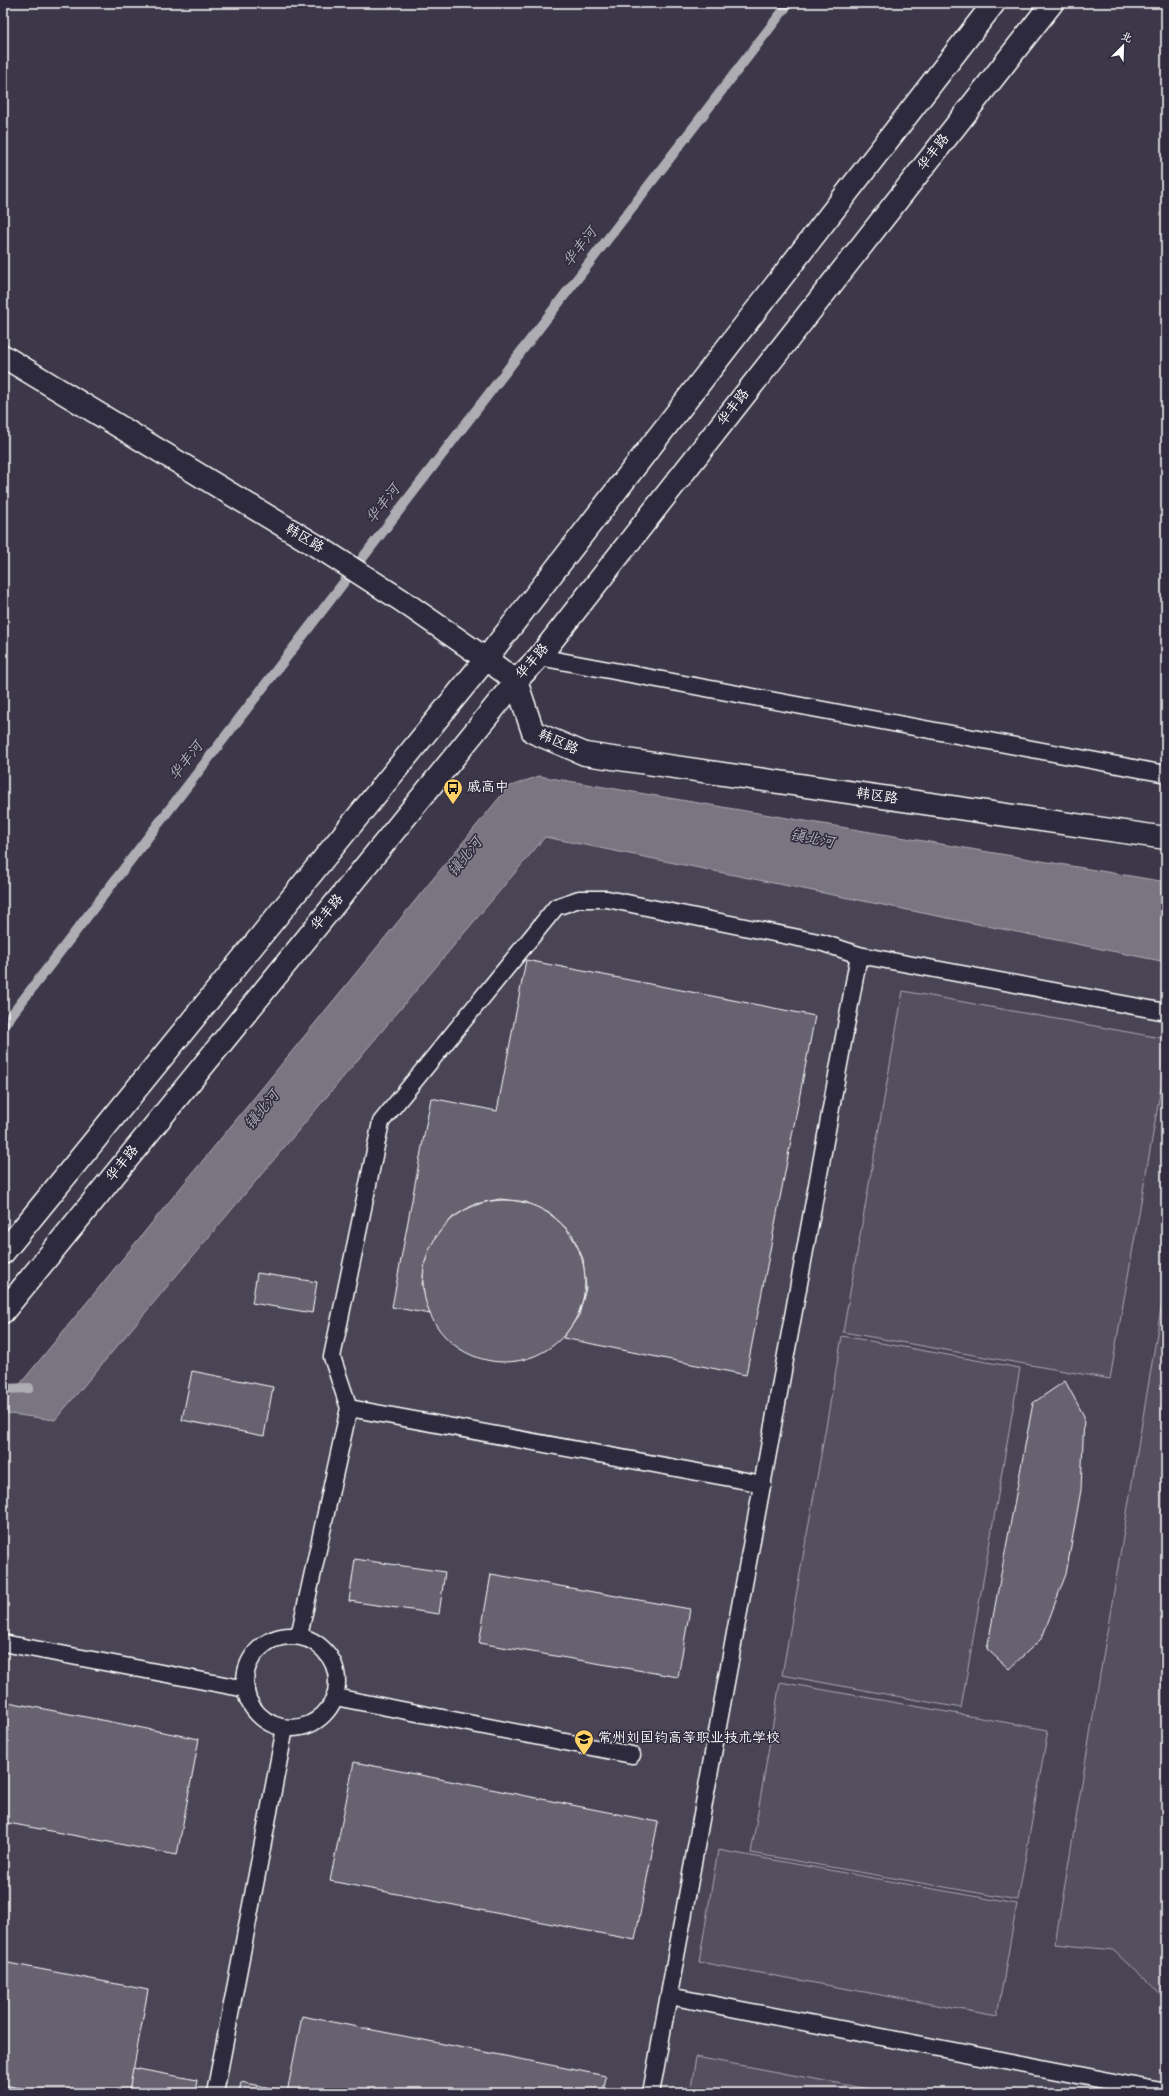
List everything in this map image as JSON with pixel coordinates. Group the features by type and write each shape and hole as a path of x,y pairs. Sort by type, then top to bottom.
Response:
{"street":[{"path":"3,1253 486,659 994,3"},
{"name":"华丰路","path":"3,1312 516,681 539,657 1052,3"},
{"name":"韩区路","path":"3,356 401,600 516,681 533,732 585,754 1166,838"}],"lane":[{"path":"539,657 1166,774"},
{"path":"299,1636 349,1408 332,1357 381,1122 556,907 579,899 607,898 823,943 859,955 1166,1012"},
{"path":"651,2093 859,955"},
{"path":"349,1408 763,1484"},
{"path":"285,1636 299,1636 314,1642 327,1652 335,1666 338,1681 336,1697 328,1711 316,1722 301,1728 284,1728 270,1723 258,1715 250,1703 246,1689 246,1674 250,1661 259,1649 270,1641 285,1636"},
{"path":"3,1643 246,1689"},
{"path":"336,1697 632,1755"},
{"path":"215,2093 284,1728"},
{"path":"669,1996 1166,2092"}],"shaded area":[{"name":"常州刘国钧高等职业技术学校","path":"545,837 1166,962 1166,2093 3,2093 3,1413 55,1420"},
{"path":"903,991 1166,1039 1166,1059 1110,1379 843,1332"},
{"path":"1166,1279 1166,2000 1113,1950 1055,1944"},
{"path":"842,1336 1020,1368 961,1708 782,1675"},
{"path":"780,1682 1048,1730 1018,1900 751,1853"},
{"path":"718,1850 1017,1904 997,2016 699,1962"},
{"path":"696,2057 890,2093 690,2093"}],"water":[{"path":"539,776 1166,882 1166,962 545,837 55,1420 3,1413 3,1405 508,787"}],"building":[{"path":"526,960 815,1016 746,1375 563,1338 579,1315 586,1288 583,1259 572,1234 551,1214 526,1202 500,1199 475,1204 453,1217 436,1236 425,1262 422,1285 430,1314 392,1307 431,1098 497,1111"},
{"path":"496,1200 512,1200 535,1206 555,1218 567,1230 582,1257 585,1281 582,1305 579,1312 567,1332 555,1344 528,1359 512,1362 496,1362 473,1356 453,1344 441,1332 426,1305 423,1289 423,1273 429,1250 441,1230 453,1218 480,1203"},
{"path":"257,1273 317,1282 312,1313 252,1303"},
{"path":"192,1371 273,1387 264,1436 182,1420"},
{"path":"1065,1381 1084,1416 1081,1490 1066,1574 1042,1638 1009,1669 987,1649 1033,1403"},
{"path":"355,1559 445,1572 439,1614 349,1601"},
{"path":"491,1574 690,1609 678,1677 479,1643"},
{"path":"3,1701 199,1739 177,1855 3,1822"},
{"path":"354,1762 658,1822 635,1940 330,1881"},
{"path":"3,1962 148,1990 129,2093 47,2093 3,2085"},
{"path":"302,2016 606,2076 603,2093 287,2093"},
{"path":"133,2068 197,2080 195,2093 129,2093"},
{"path":"241,2082 287,2091 287,2093 239,2093"},
{"path":"3,2085 47,2093 3,2093"}],"waterway":[{"name":"华丰河","path":"3,1026 789,3"},
{"name":"镇北河","path":"3,1389 29,1388"}],"place":[{"name":"戚高中","path":"453,805"},
{"name":"常州刘国钧高等职业技术学校","path":"584,1756"}]}
